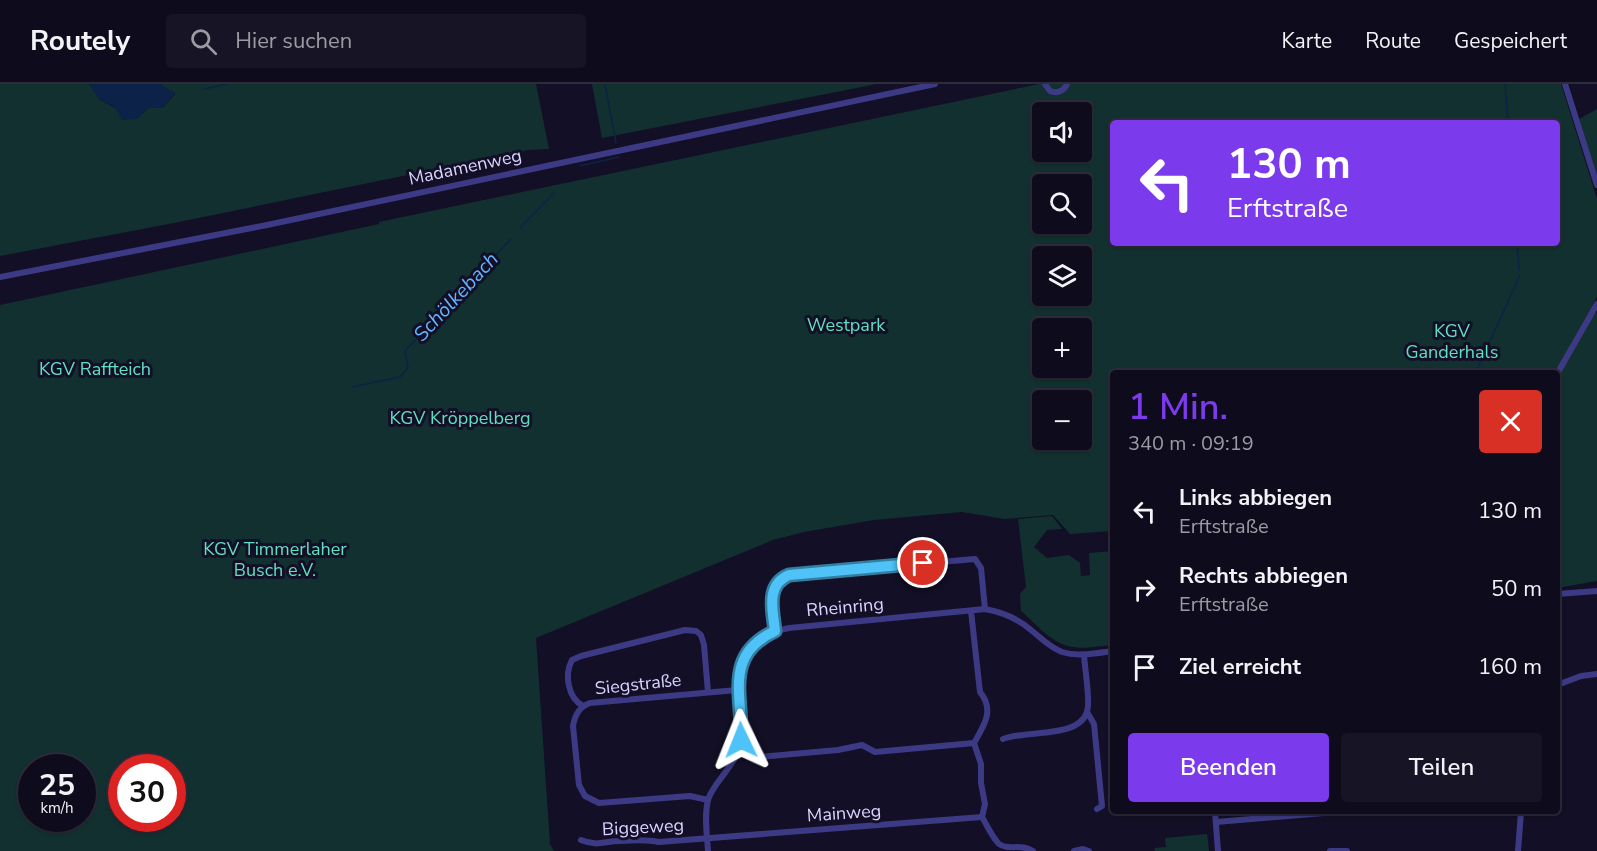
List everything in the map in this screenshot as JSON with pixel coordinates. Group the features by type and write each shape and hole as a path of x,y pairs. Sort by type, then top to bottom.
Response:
{"street":[{"name":"Madamenweg","path":"0,277 267,225 935,84"},
{"path":"1046,86 1057,93 1067,84"},
{"path":"1565,84 1597,185"},
{"path":"1559,370 1597,304"},
{"path":"775,631 772,604 774,589 777,583 789,575 975,559 981,568 985,609"},
{"path":"1560,594 1597,591"},
{"name":"Rheinring","path":"708,851 706,814 708,800 737,753 741,734 737,690 741,665 749,650 758,641 775,631 985,609 1016,619 1054,648 1071,654 1084,655 1110,651"},
{"path":"737,753 759,757 838,750 862,745 875,752 974,743 981,733 988,710 980,692 971,611"},
{"path":"583,706 570,694 569,668 572,660 685,630 696,631 703,640 708,692"},
{"path":"1003,738 1015,734 1068,729 1082,722 1087,712 1088,701 1084,655"},
{"path":"1560,685 1581,675 1597,674"},
{"name":"Siegstraße","path":"708,800 690,796 606,803 588,799 579,785 573,726 583,706 604,701 737,690"},
{"path":"1087,712 1094,724 1102,806 1097,810"},
{"path":"974,743 982,771 981,783 985,804 982,817 997,842 1003,846 1020,846 1033,851"},
{"path":"1215,814 1218,851"},
{"path":"1216,822 1312,814"},
{"path":"1518,851 1521,814"},
{"name":"Mainweg","path":"707,839 982,817"},
{"name":"Biggeweg","path":"581,840 597,845 620,841 659,842 707,839"},
{"path":"1074,851 1083,849 1089,851"},
{"path":"1330,851 1347,851"}],"green space":[{"path":"0,84 89,84 100,100 137,119 148,108 163,108 175,94 160,84 536,84 549,149 529,150 174,223 0,256"},
{"path":"592,84 877,84 602,138"},
{"path":"1039,84 1561,84 1597,199 1597,297 1593,304 1597,314 1597,581 1560,587 1560,370 1110,370 1110,531 1070,534 1053,515 1005,519 962,512 874,520 804,532 773,540 536,638 550,844 554,851 0,851 0,305 379,224 379,222"},
{"path":"1597,109 1597,178 1579,119"},
{"path":"1052,516 1062,529 1047,530 1034,547 1047,558 1069,555 1080,563 1081,576 1090,575 1089,553 1110,551 1110,645 1079,648 1061,644 1048,636 1021,611 1020,594 1026,587 1018,519"},
{"path":"1207,834 1209,851 1155,851 1154,848 1166,847 1165,838"}],"water":[{"path":"89,84 160,84 175,93 163,108 148,108 137,119 122,120 115,107 100,100"}],"waterway":[{"path":"204,89 227,84"},
{"name":"Schölkebach","path":"605,84 616,143"},
{"path":"1505,84 1508,120"},
{"name":"Schölkebach","path":"580,166 619,157"},
{"name":"Schölkebach","path":"520,228 554,193"},
{"name":"Schölkebach","path":"352,387 400,377 408,368 405,351 511,239"},
{"path":"1517,246 1519,270"},
{"path":"1477,370 1520,275"}],"route":[{"path":"741,740 737,690 740,671 743,660 753,645 775,631 772,596 777,583 789,575 923,563"}],"park label":[{"name":"Westpark","path":"846,325"},
{"name":"KGV Ganderhals","path":"1452,341"},
{"name":"KGV Raffteich","path":"95,369"},
{"name":"KGV Kröppelberg","path":"460,418"},
{"name":"KGV Timmerlaher Busch e.V.","path":"275,559"}]}
